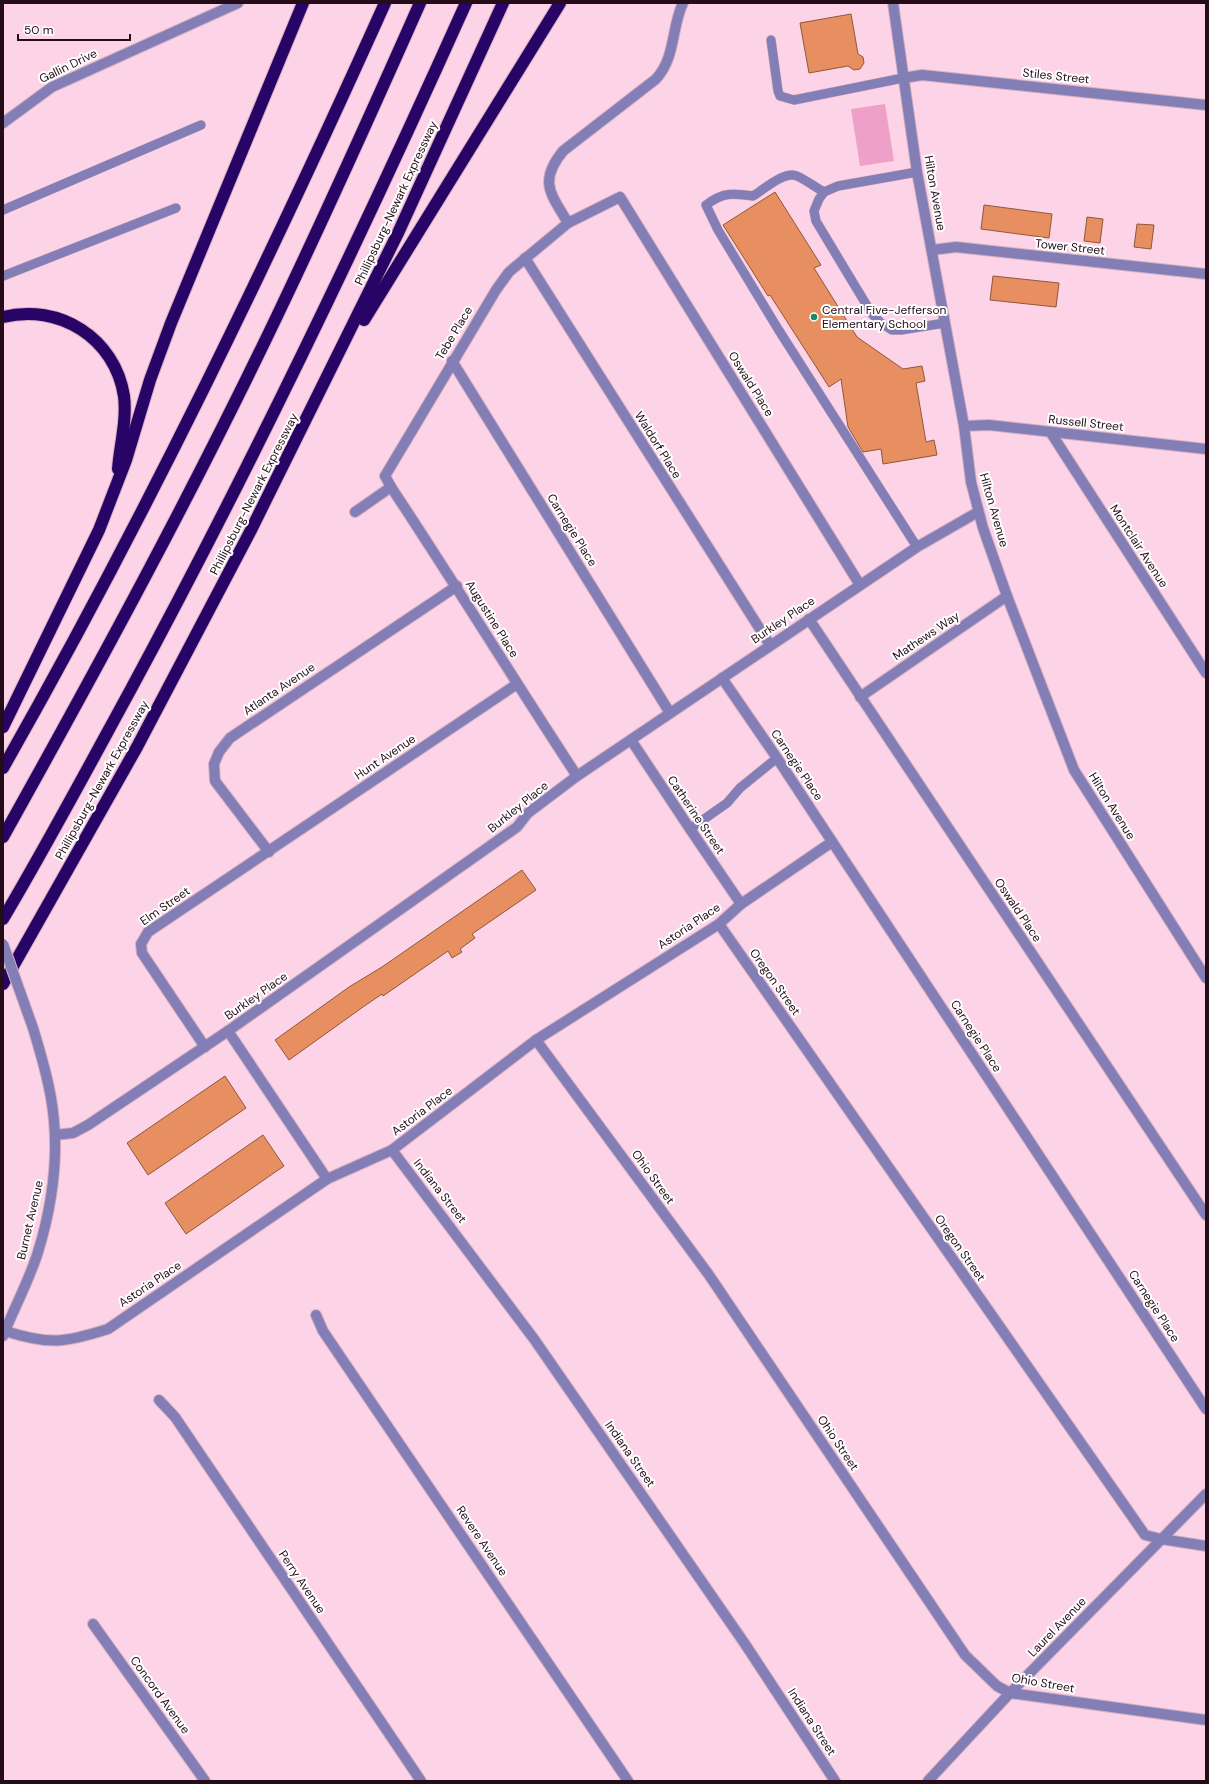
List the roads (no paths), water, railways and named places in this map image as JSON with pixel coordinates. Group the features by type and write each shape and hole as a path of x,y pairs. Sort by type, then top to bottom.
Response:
{"highway":[{"path":"3,727 100,530 133,439 150,380 170,323 303,3"},
{"path":"3,768 110,574 229,339 301,187 385,3"},
{"path":"3,837 117,631 239,394 288,293 420,3"},
{"name":"Phillipsburg-Newark Expressway","path":"3,919 140,672 255,451 366,224 466,3"},
{"name":"Phillipsburg-Newark Expressway","path":"3,984 80,849 174,678 327,379 398,233 503,3"},
{"path":"327,379 560,3"},
{"path":"3,317 29,314 57,317 80,328 104,350 117,373 124,397 123,429 116,488"}],"street":[{"name":"Gallin Drive","path":"3,123 52,87 238,3"},
{"path":"568,223 549,189 549,178 552,167 563,151 656,79 661,73 669,59 683,3"},
{"name":"Hilton Avenue","path":"893,3 917,172 964,426 971,482 978,512 1007,596 1074,770 1206,978"},
{"name":"Stiles Street","path":"903,78 922,75 1206,104"},
{"name":"Tebe Place","path":"385,476 452,361 496,290 509,272 568,223 620,197"},
{"name":"Oswald Place","path":"620,197 860,585"},
{"name":"Tower Street","path":"932,250 956,247 1206,274"},
{"name":"Waldorf Place","path":"525,258 770,645"},
{"name":"Carnegie Place","path":"452,361 670,713"},
{"name":"Russell Street","path":"964,426 990,425 1051,433 1206,449"},
{"name":"Montclair Avenue","path":"1051,433 1206,673"},
{"name":"Augustine Place","path":"385,476 390,487 457,586 517,684 577,776"},
{"path":"355,512 390,487"},
{"name":"Burkley Place","path":"55,1135 73,1133 88,1125 205,1047 517,827 528,813 577,776 917,547 978,512"},
{"name":"Atlanta Avenue","path":"269,852 215,781 214,764 224,745 230,738 457,586"},
{"name":"Mathews Way","path":"860,697 1007,596"},
{"name":"Oswald Place","path":"809,619 1206,1215"},
{"name":"Carnegie Place","path":"722,678 778,758 1206,1409"},
{"name":"Hunt Avenue","path":"269,852 517,684"},
{"name":"Catherine Street","path":"631,740 741,904"},
{"name":"Astoria Place","path":"4,1332 30,1339 57,1341 81,1338 108,1329 327,1179 392,1150 536,1040 719,924 741,904 832,842"},
{"name":"Elm Street","path":"205,1047 142,953 141,944 148,932 269,852"},
{"name":"Oregon Street","path":"719,924 1145,1535 1206,1546"},
{"name":"Burnet Avenue","path":"3,944 33,1028 46,1072 52,1100 55,1135 53,1180 42,1236 32,1269 4,1332"},
{"path":"228,1031 327,1179"},
{"name":"Ohio Street","path":"536,1040 708,1275 965,1654 997,1686 1010,1693 1206,1720"},
{"name":"Indiana Street","path":"392,1150 534,1339 745,1644 835,1781"},
{"name":"Revere Avenue","path":"316,1314 328,1338 628,1781"},
{"name":"Perry Avenue","path":"159,1400 175,1417 421,1781"},
{"name":"Laurel Avenue","path":"928,1781 1010,1693 1206,1494"},
{"name":"Concord Avenue","path":"93,1624 205,1781"}],"lane":[{"path":"771,40 780,96 794,100 903,78"},
{"path":"3,210 201,125"},
{"path":"917,172 838,186 824,192 814,211 816,221 872,314 881,323 892,330 945,323"},
{"path":"824,192 797,176 790,174 753,196 738,194 718,196 706,205 718,230 778,329 917,547"},
{"path":"3,276 176,208"},
{"path":"690,830 727,803 740,788 778,758"}],"place":[{"name":"Central Five-Jefferson Elementary School","path":"814,317"}]}
